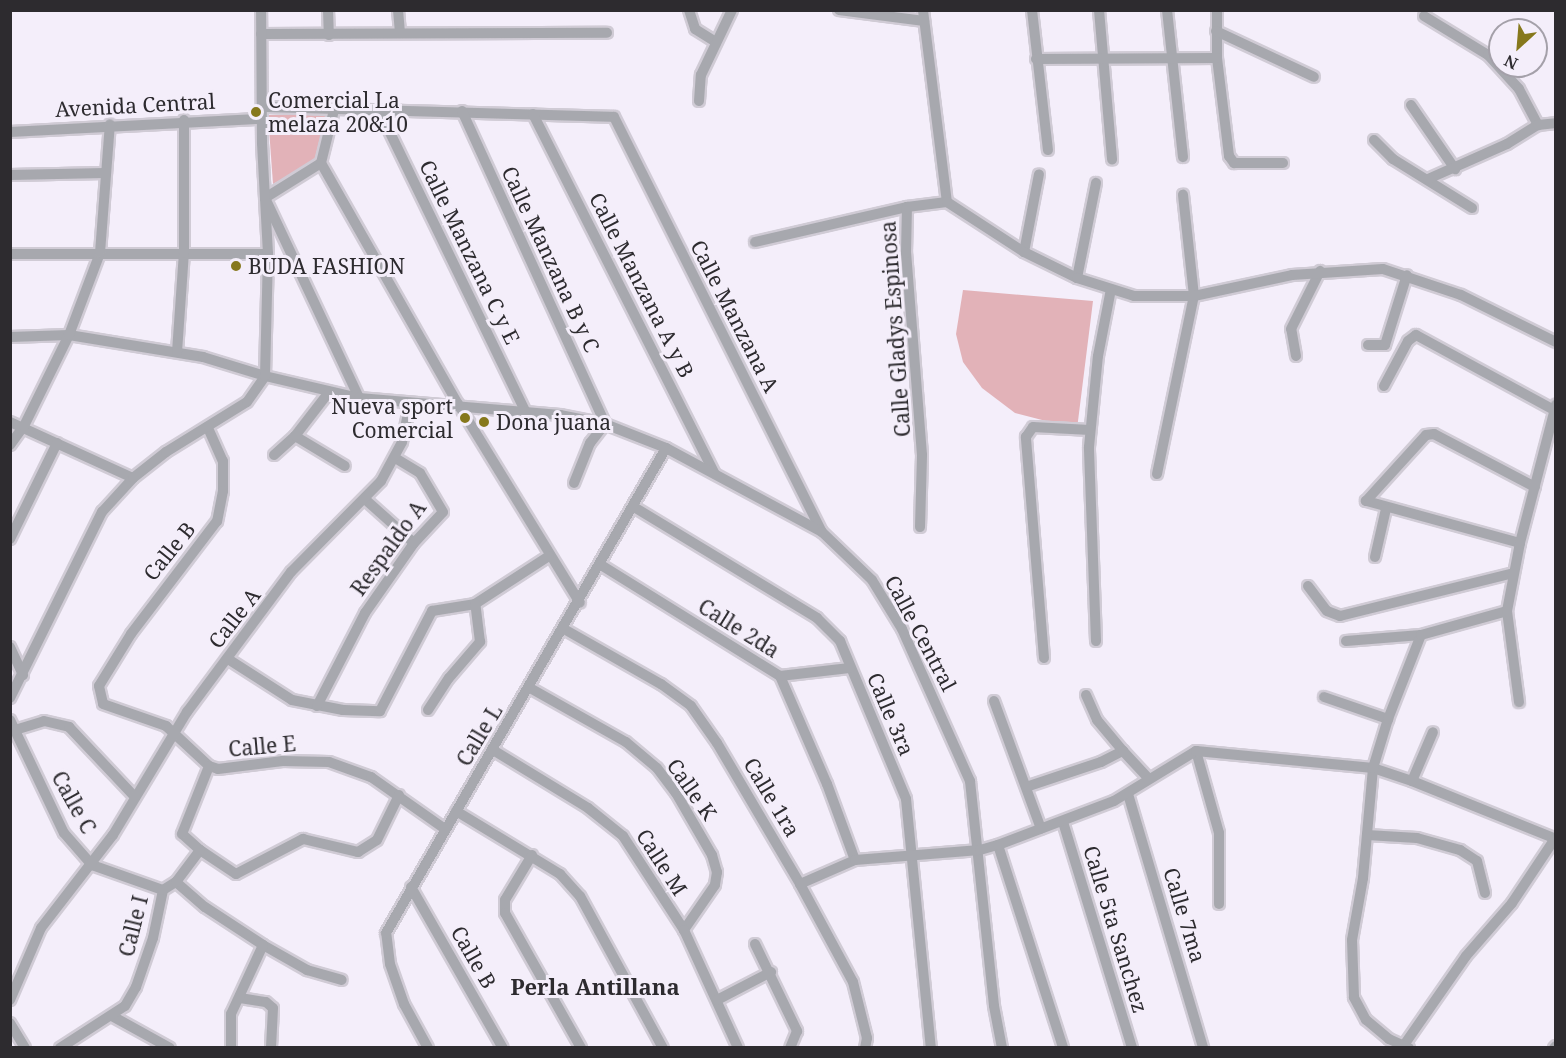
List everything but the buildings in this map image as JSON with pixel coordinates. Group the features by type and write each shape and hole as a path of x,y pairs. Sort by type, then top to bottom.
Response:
{"street":[{"path":"10,698 102,512 133,478 166,452 208,429 247,402 265,376 268,254 262,118 261,10"},
{"path":"328,10 329,35"},
{"path":"398,10 400,33"},
{"path":"689,10 695,29 716,42"},
{"path":"699,101 699,81 732,10"},
{"path":"839,10 924,16 947,202 1024,252 1077,278 1111,289 1162,299 1194,296 1320,271 1383,269 1407,275 1461,295 1556,342"},
{"path":"1032,10 1048,150"},
{"path":"1099,10 1112,159"},
{"path":"1167,10 1183,157"},
{"path":"1217,10 1217,58 1231,160 1283,163"},
{"path":"1424,16 1488,56 1519,89 1538,125"},
{"path":"1216,32 1314,77"},
{"path":"261,34 607,33"},
{"path":"1036,58 1217,58"},
{"path":"1411,105 1455,169"},
{"path":"262,107 533,114"},
{"path":"334,110 321,164 458,404 549,556 580,603"},
{"name":"Calle Manzana C y E","path":"379,110 525,411"},
{"name":"Calle Manzana B y C","path":"462,111 605,424"},
{"name":"Calle Manzana A","path":"533,114 614,117 822,532"},
{"name":"Calle Manzana A y B","path":"533,114 715,474"},
{"name":"Avenida Central","path":"10,132 111,124 262,118"},
{"path":"177,352 184,253 184,120"},
{"path":"1428,179 1455,169 1538,125 1556,123"},
{"path":"10,445 24,426 69,335 100,253 105,173 111,124"},
{"path":"1374,140 1393,159 1472,208"},
{"path":"265,198 321,164"},
{"path":"10,175 105,173"},
{"path":"1024,252 1039,174"},
{"path":"1077,278 1096,183"},
{"path":"1157,474 1194,296 1183,195"},
{"path":"265,198 359,398"},
{"name":"Calle Gladys Espinosa","path":"920,527 922,455 906,253 907,207 947,202"},
{"path":"755,242 907,207"},
{"path":"10,254 268,254"},
{"path":"1296,356 1291,329 1320,271"},
{"path":"1368,345 1385,345 1407,275"},
{"path":"1096,641 1090,430 1098,356 1111,289"},
{"name":"Calle Central","path":"10,337 69,335 177,352 359,398 525,411 605,424 666,448 822,532 872,580 902,630 970,781 980,850 994,1006 1002,1047"},
{"path":"1384,386 1408,342 1416,335 1555,407 1520,543 1507,611 1519,702"},
{"path":"274,455 296,436 329,392"},
{"name":"Calle A","path":"10,1000 45,921 92,865 174,731 303,558 366,500 395,458 410,403"},
{"path":"10,422 24,426 133,478"},
{"path":"574,483 590,443 605,424"},
{"path":"1044,658 1026,436 1033,427 1090,430"},
{"name":"Calle B","path":"99,686 168,582 217,521 223,491 223,461 208,429"},
{"path":"1520,543 1367,504 1368,497 1426,435 1434,434 1535,487"},
{"path":"296,436 345,466"},
{"path":"10,539 57,443"},
{"name":"Calle L","path":"428,1047 404,1004 386,947 386,933 445,829 580,603 666,448"},
{"name":"Respaldo A","path":"317,706 365,612 414,543 441,516 442,507 420,473 395,458"},
{"path":"366,500 414,543"},
{"name":"Calle 3ra","path":"634,507 817,618 840,641 906,798 931,1047"},
{"path":"1375,557 1386,509"},
{"path":"228,659 292,700 317,706 373,712 385,705 432,611 476,604 549,556"},
{"name":"Calle 2da","path":"601,565 780,676 827,784 855,860"},
{"path":"1308,586 1327,610 1340,616 1514,573"},
{"path":"428,710 449,678 480,642 476,604"},
{"path":"1346,641 1421,635 1507,611"},
{"name":"Calle 1ra","path":"564,629 661,684 691,706 717,742 800,884 853,982 867,1038 865,1047"},
{"path":"800,884 855,860 980,850 998,845 1063,822 1128,794 1148,778 1196,751 1373,768 1412,781 1555,839 1512,903 1466,956 1406,1046 1389,1039 1366,1020 1354,997 1352,940 1367,835 1373,768 1388,719 1421,635"},
{"path":"10,647 23,675"},
{"path":"780,676 850,668"},
{"name":"Calle E","path":"99,686 103,704 174,731 209,766 228,769 283,761 329,762 371,777 445,829"},
{"name":"Calle K","path":"530,688 626,742 657,768 676,793 712,855 717,872 715,885 684,930"},
{"path":"1086,695 1097,720 1148,778"},
{"path":"1324,697 1388,719"},
{"path":"994,701 1041,829"},
{"path":"13,725 44,721 69,727 135,797"},
{"name":"Calle C","path":"13,725 64,833 92,865 163,890"},
{"path":"1412,781 1433,732"},
{"name":"Calle M","path":"493,750 588,808 623,836 684,930 738,1047"},
{"path":"1026,787 1101,762 1123,750"},
{"path":"1196,751 1219,833 1220,904"},
{"path":"209,766 182,834 200,850 236,874 303,839 358,852 377,840 399,795"},
{"name":"Calle 7ma","path":"1128,794 1203,1047"},
{"path":"456,811 560,874 580,896 663,1047"},
{"name":"Calle 5ta Sanchez","path":"1063,822 1132,1047"},
{"path":"1367,835 1417,837 1460,850 1477,861 1485,893"},
{"path":"998,845 1063,1047"},
{"name":"Calle I","path":"60,1047 125,1006 136,987 153,938 163,890 176,882 200,850"},
{"path":"531,855 505,900 505,913 581,1047"},
{"path":"176,882 204,907 263,945 307,969 342,980"},
{"name":"Calle B","path":"411,887 503,1047"},
{"path":"755,944 771,972 797,1031 793,1044"},
{"path":"231,1047 229,1022 240,998 242,985 263,945"},
{"path":"717,1000 771,972"},
{"path":"240,998 266,1002 273,1008 271,1047"},
{"path":"112,1016 170,1047"},
{"path":"10,1023 25,1047"},
{"path":"1381,1047 1389,1039"}],"shaded area":[{"path":"268,115 328,115 316,162 273,184"},
{"path":"963,290 1093,301 1077,429 1015,413 982,388 963,362 956,334"}],"place":[{"name":"Comercial La melaza 20&10","path":"256,112"},
{"name":"BUDA FASHION","path":"236,266"},
{"name":"Nueva sport Comercial","path":"465,418"},
{"name":"Dona juana","path":"484,422"}],"district":[{"name":"Perla Antillana","path":"595,987"}]}
